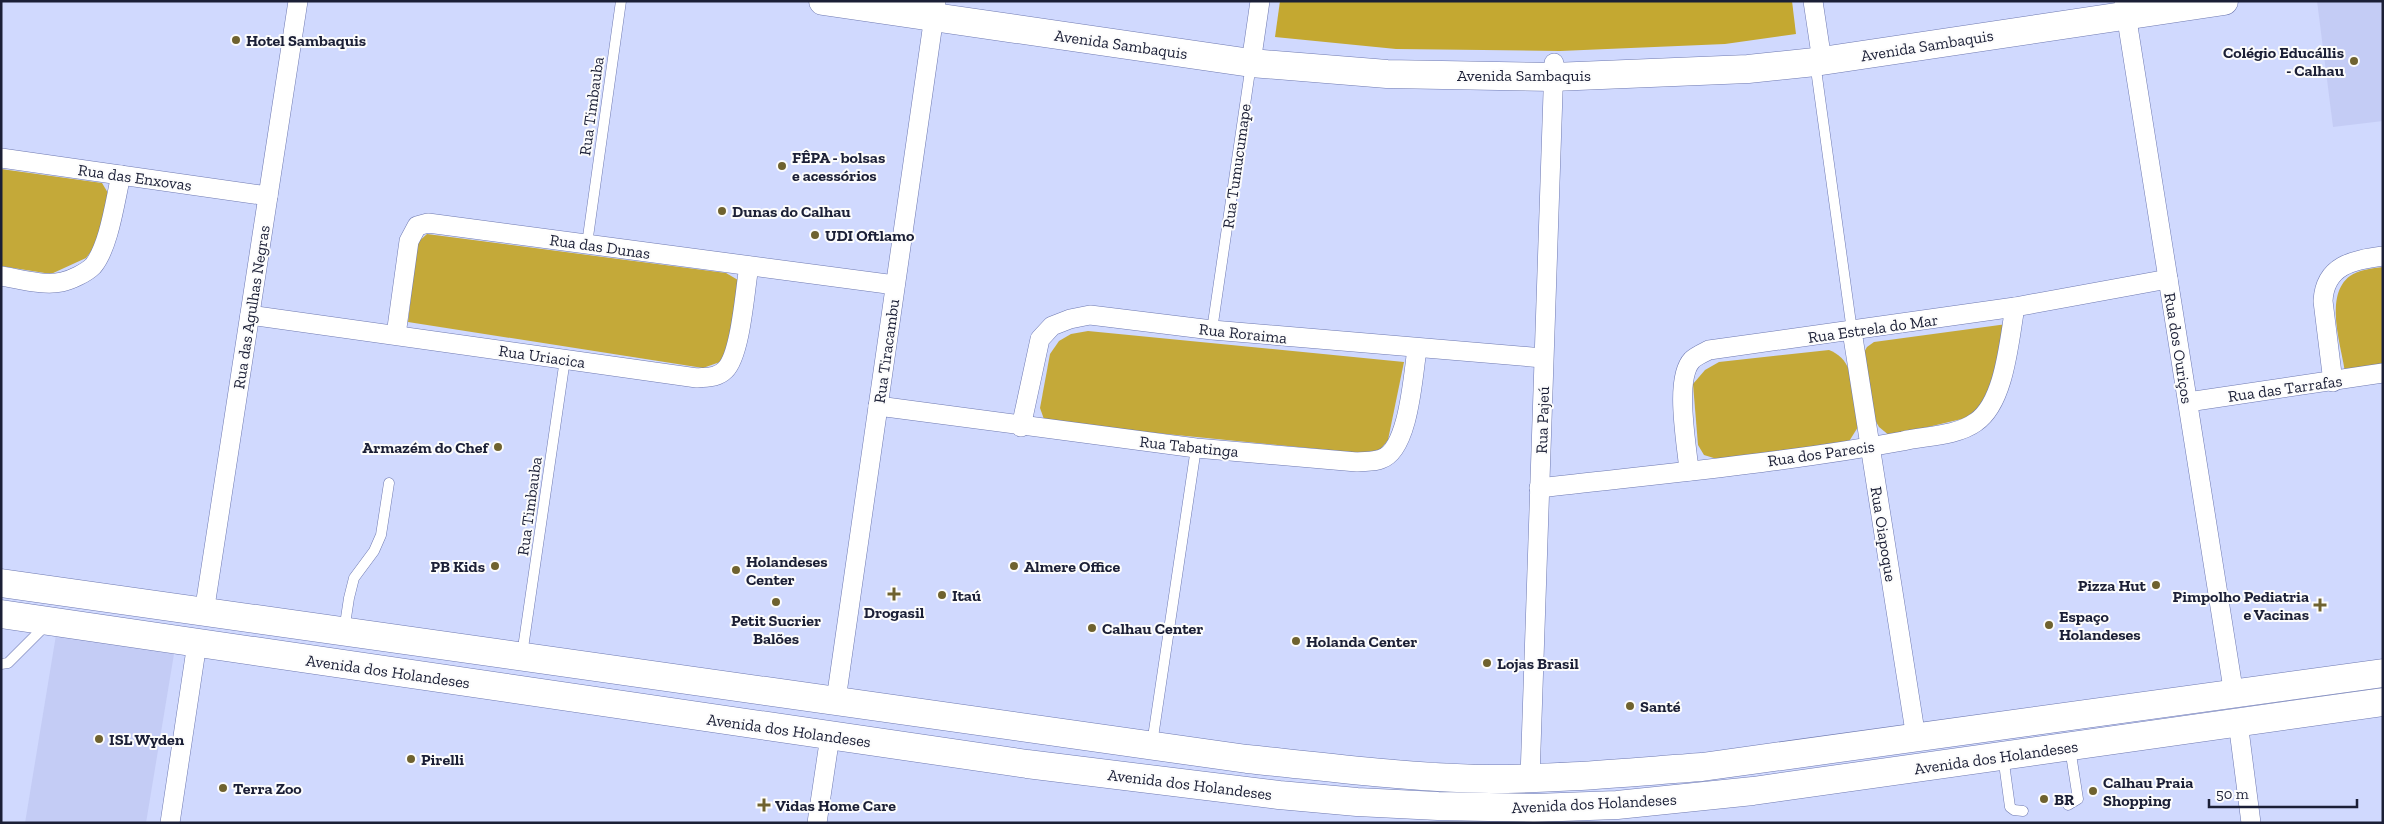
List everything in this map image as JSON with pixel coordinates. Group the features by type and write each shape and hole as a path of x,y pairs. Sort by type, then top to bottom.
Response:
{"main road":[{"name":"Avenida Sambaquis","path":"823,1 937,5 1252,56 1387,74 1553,70 1748,69 2119,6 2224,1"},
{"name":"Avenida dos Holandeses","path":"1,583 1247,759 1371,772 1489,779 1702,767 2383,673"},
{"name":"Avenida dos Holandeses","path":"1,614 1027,764 1279,795 1533,815 1745,792 2383,702"},
{"path":"602,703 601,689 603,683 606,677 612,675 704,689 731,685"},
{"path":"761,726 772,721 784,720 904,734 912,732 916,726 918,712"}],"street":[{"name":"Rua das Agulhas Negras","path":"204,613 298,1"},
{"name":"Rua Tumucumape","path":"1252,56 1260,1"},
{"path":"1813,1 1819,56"},
{"name":"Rua Tiracambu","path":"836,700 937,5"},
{"name":"Rua dos Ouriços","path":"2119,6 2168,279 2234,695"},
{"name":"Rua Pajeú","path":"1530,778 1553,70"},
{"name":"Rua das Enxovas","path":"1,158 268,196"},
{"path":"1,276 42,282 62,282 80,275 92,266 103,246 121,175"},
{"name":"Rua das Dunas","path":"396,335 409,241 418,226 428,223 896,285"},
{"path":"2334,382 2323,301 2324,289 2335,271 2346,264 2383,256"},
{"name":"Rua Uriacica","path":"250,315 697,378 715,377 726,370 736,350 749,266"},
{"name":"Rua Estrela do Mar","path":"1689,470 1682,393 1684,373 1692,360 1708,350 2016,307 2168,279"},
{"name":"Rua dos Parecis","path":"1539,488 1871,447 1956,430 1976,423 1989,409 1999,390 2016,307"},
{"name":"Rua Roraima","path":"1021,427 1040,339 1052,326 1070,319 1090,315 1212,330 1417,349 1544,358"},
{"name":"Rua Oiapoque","path":"1852,331 1916,738"},
{"name":"Rua Tabatinga","path":"878,406 1021,427 1196,448 1357,462 1382,459 1393,449 1402,434 1417,349"},
{"name":"Rua das Tarrafas","path":"2188,402 2383,374"},
{"path":"170,823 197,643"},
{"path":"2238,722 2251,823"},
{"path":"817,823 830,736"}],"lane":[{"name":"Rua Timbauba","path":"587,244 621,1"},
{"name":"Rua Tumucumape","path":"1212,330 1252,56"},
{"path":"1819,56 1852,331"},
{"name":"Rua Timbauba","path":"522,656 565,359"},
{"path":"1152,745 1196,448"},
{"path":"344,632 354,578 374,550 381,535 389,483"},
{"path":"1,664 8,662 27,647 50,621"},
{"path":"2068,805 2078,799 2070,746"},
{"path":"2002,756 2010,807 2014,810 2023,811"}],"shaded area":[{"path":"1280,1 1792,1 1796,34 1725,44 1560,51 1396,49 1275,37"},
{"name":"Colégio Educállis - Calhau","path":"2317,1 2383,1 2383,121 2333,127"},
{"path":"1,169 102,183 108,193 99,241 86,258 51,274 1,266"},
{"path":"427,234 726,273 738,280 728,348 720,362 703,368 408,322 417,243"},
{"path":"2383,267 2383,364 2345,371 2336,320 2338,295 2342,284 2357,272"},
{"path":"2007,324 1986,402 1970,417 1890,436 1879,427 1874,418 1863,354 1867,347 1874,342"},
{"path":"1088,331 1404,362 1388,440 1379,451 1359,453 1045,422 1040,408 1050,354 1059,341 1071,334"},
{"path":"1829,350 1836,353 1846,363 1849,370 1858,427 1848,443 1717,459 1704,455 1698,445 1693,384 1705,370 1719,362"},
{"name":"ISL Wyden","path":"56,635 174,654 146,823 25,823"}],"place":[{"name":"Hotel Sambaquis","path":"236,40"},
{"name":"Colégio Educállis - Calhau","path":"2354,61"},
{"name":"FÊPA - bolsas e acessórios","path":"782,166"},
{"name":"Dunas do Calhau","path":"722,211"},
{"name":"UDI Oftlamo","path":"815,235"},
{"name":"Armazém do Chef","path":"498,447"},
{"name":"PB Kids","path":"495,566"},
{"name":"Almere Office","path":"1014,566"},
{"name":"Holandeses Center","path":"736,570"},
{"name":"Pizza Hut","path":"2156,585"},
{"name":"Drogasil","path":"894,594"},
{"name":"Itaú","path":"942,595"},
{"name":"Petit Sucrier Balões","path":"776,602"},
{"name":"Pimpolho Pediatria e Vacinas","path":"2320,605"},
{"name":"Espaço Holandeses","path":"2049,625"},
{"name":"Calhau Center","path":"1092,628"},
{"name":"Holanda Center","path":"1296,641"},
{"name":"Lojas Brasil","path":"1487,663"},
{"name":"Santé","path":"1630,706"},
{"name":"ISL Wyden","path":"99,739"},
{"name":"Pirelli","path":"411,759"},
{"name":"Terra Zoo","path":"223,788"},
{"name":"Calhau Praia Shopping","path":"2093,791"},
{"name":"BR","path":"2044,799"},
{"name":"Vidas Home Care","path":"764,805"}]}
